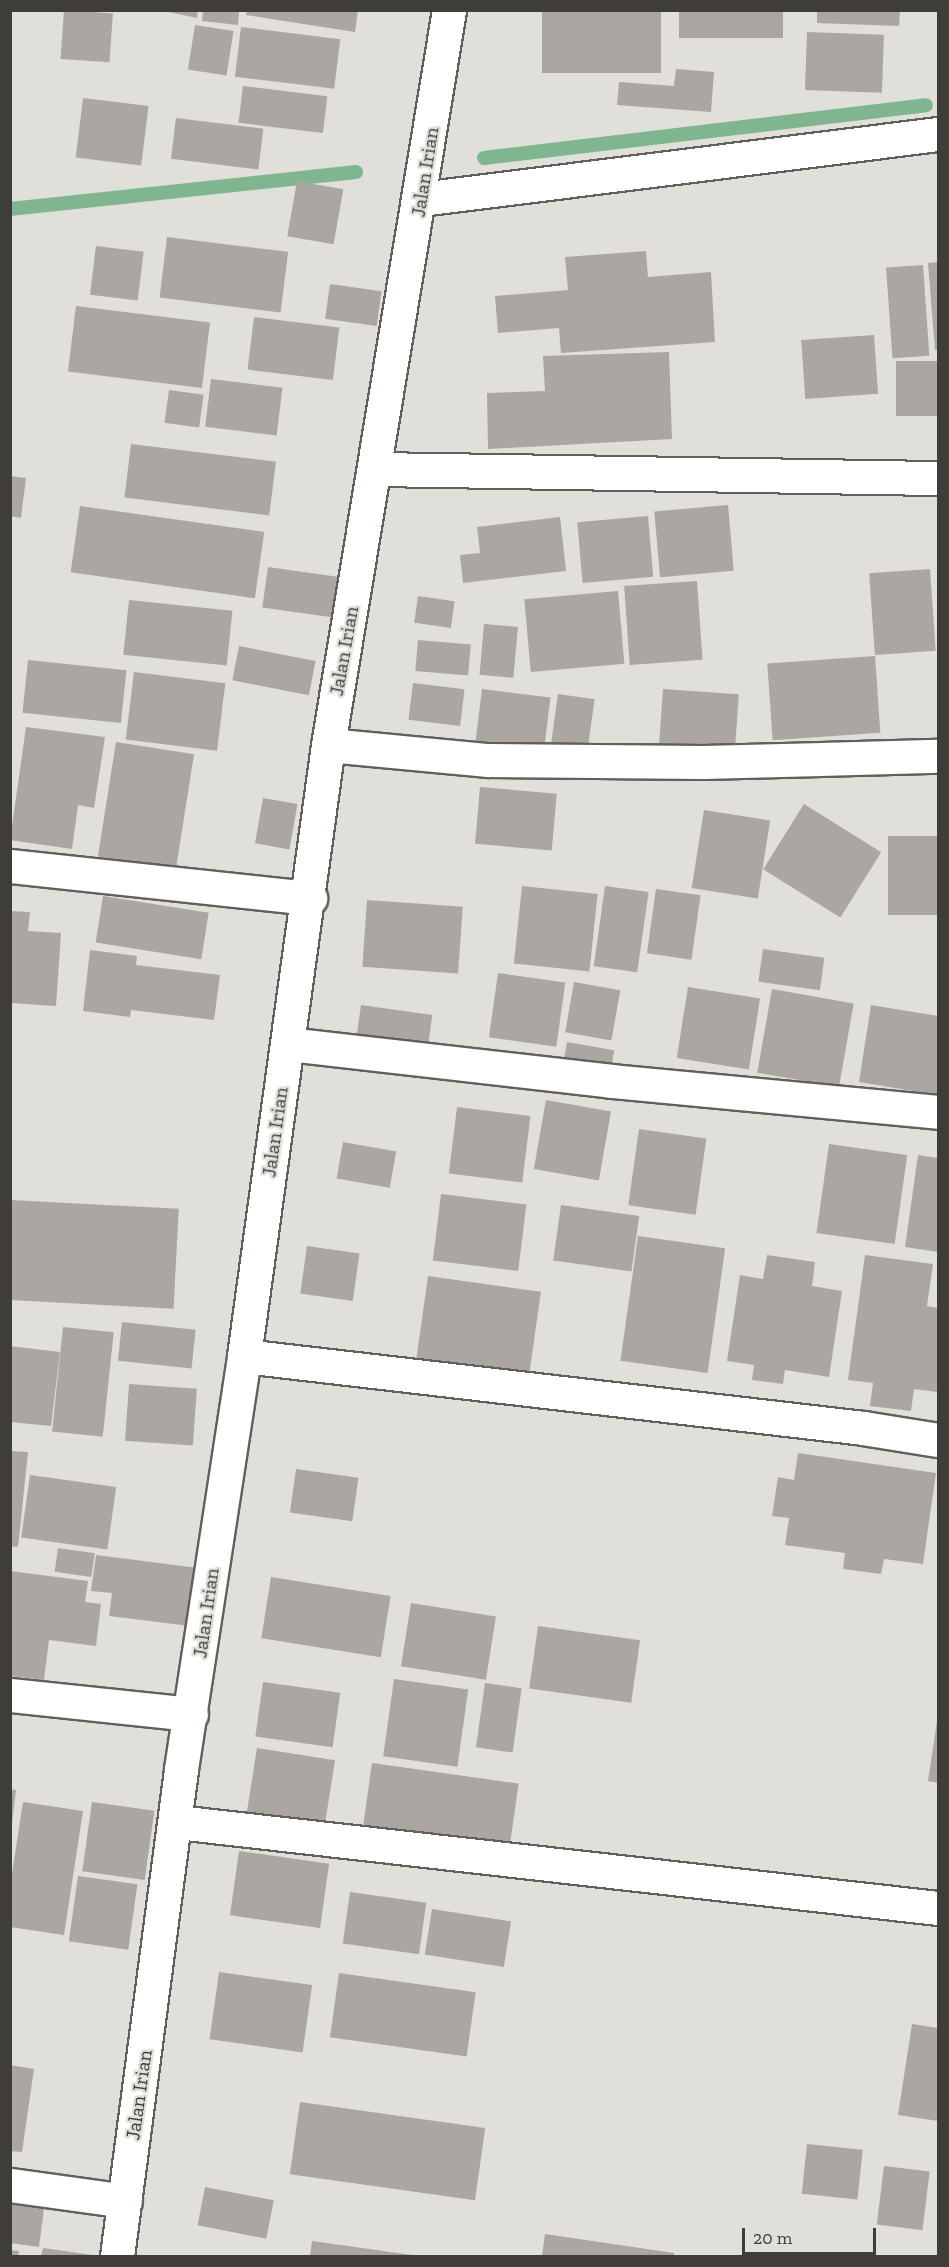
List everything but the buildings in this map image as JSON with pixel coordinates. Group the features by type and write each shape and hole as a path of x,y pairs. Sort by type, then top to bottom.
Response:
{"street":[{"name":"Jalan Irian","path":"117,2256 191,1714 310,898 328,745 421,200 449,10"},
{"path":"421,200 872,146 938,134 939,107"},
{"path":"375,469 939,478"},
{"path":"328,745 488,760 703,762 939,756"},
{"path":"10,866 310,898"},
{"path":"288,1044 611,1081 939,1112"},
{"path":"244,1356 939,1440"},
{"path":"10,1695 191,1714"},
{"path":"177,1821 939,1908"},
{"path":"10,2185 125,2201"}],"waterway":[{"path":"484,158 926,105"},
{"path":"10,209 356,172"}]}
